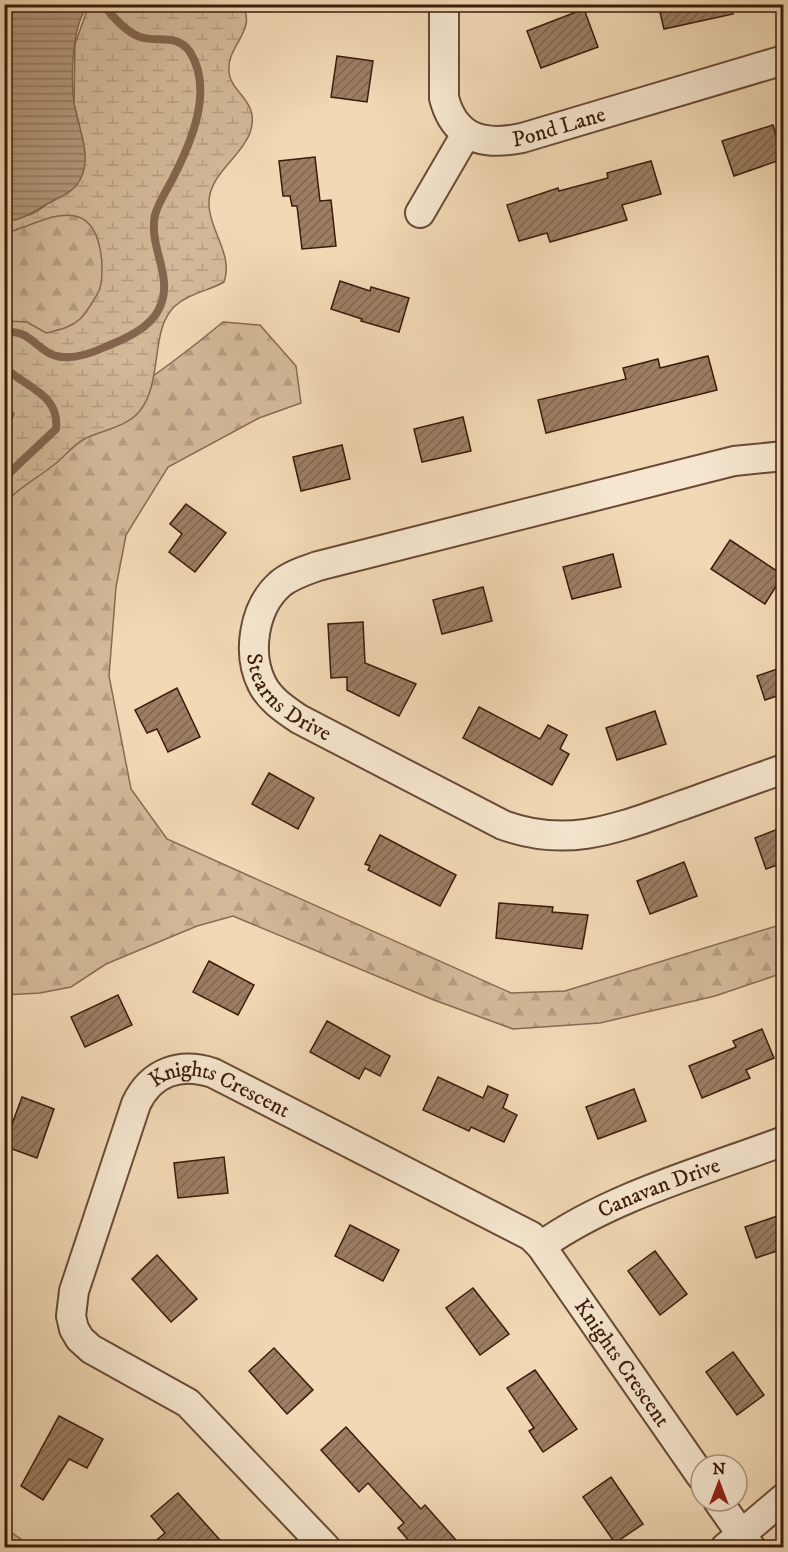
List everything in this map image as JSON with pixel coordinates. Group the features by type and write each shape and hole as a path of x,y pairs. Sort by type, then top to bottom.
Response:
{"street":[{"path":"420,213 466,134 448,113 444,98 444,4"},
{"name":"Pond Lane","path":"466,134 494,142 522,138 783,60"},
{"name":"Stearns Drive","path":"783,456 734,461 318,566 291,576 279,585 262,611 254,644 255,658 263,685 271,696 299,720 503,825 536,835 574,836 606,832 783,769"},
{"name":"Knights Crescent","path":"326,1548 188,1403 91,1349 74,1329 71,1316 74,1291 136,1104 148,1084 158,1076 192,1068 213,1073 519,1228 541,1246 689,1459"},
{"name":"Canavan Drive","path":"541,1246 576,1222 606,1208 783,1141"},
{"path":"724,1513 739,1543 783,1498"}],"green space":[{"path":"89,5 242,5 246,14 246,23 229,62 229,72 231,80 249,105 252,122 246,141 213,185 210,194 211,217 225,260 224,282 186,298 167,316 159,342 152,386 139,412 121,425 81,441 5,503 5,438 14,414 5,401 5,321 27,322 46,333 60,330 80,319 100,288 102,269 100,246 91,227 84,220 75,216 58,216 5,233 4,221 32,214 45,206 79,124 74,104 75,44"},
{"path":"93,208 123,283 5,445 5,212"},
{"path":"223,322 260,325 296,366 301,403 259,418 168,467 126,535 116,587 109,676 131,789 167,839 511,993 565,991 783,924 783,973 715,996 600,1023 513,1029 434,1000 233,916 197,926 106,964 71,987 40,993 5,995 4,472 116,402"},
{"path":"5,1528 32,1547 5,1547"}],"shaded area":[{"path":"4,5 89,5 79,25 73,66 74,103 85,152 84,171 74,188 65,194 27,216 5,221"}],"building":[{"path":"658,4 732,4 733,14 664,29"},
{"path":"584,9 598,47 541,68 527,31"},
{"path":"337,56 373,61 367,102 331,97"},
{"path":"773,125 783,159 734,176 722,141"},
{"path":"315,157 320,201 331,200 336,246 302,249 297,206 292,206 290,196 283,196 279,161"},
{"path":"651,161 661,194 622,205 627,220 550,242 547,233 519,241 507,205 558,188 559,191 608,178 607,173"},
{"path":"340,281 370,291 371,287 409,298 399,332 331,309"},
{"path":"708,356 717,390 546,433 538,400 626,379 623,368 658,359 660,368"},
{"path":"463,417 471,451 422,462 414,429"},
{"path":"342,445 350,479 301,491 293,457"},
{"path":"186,504 226,533 195,572 169,552 182,534 170,524"},
{"path":"730,540 783,575 765,604 711,569"},
{"path":"613,554 621,587 572,599 563,567"},
{"path":"483,587 492,621 442,634 433,600"},
{"path":"363,622 365,663 416,684 399,716 347,690 347,677 331,678 328,624"},
{"path":"783,667 783,694 765,700 757,676"},
{"path":"177,688 200,737 168,752 157,729 147,733 135,710"},
{"path":"479,707 540,739 548,725 567,735 560,749 569,754 552,785 463,738"},
{"path":"655,711 666,744 617,760 606,728"},
{"path":"269,773 314,798 298,829 252,804"},
{"path":"783,827 783,863 766,869 755,838"},
{"path":"380,835 456,875 440,906 368,870 370,866 365,864"},
{"path":"684,862 697,896 650,914 637,881"},
{"path":"499,903 553,907 552,912 588,915 582,949 496,938"},
{"path":"209,961 254,985 238,1015 193,992"},
{"path":"118,995 132,1025 85,1047 71,1017"},
{"path":"327,1021 390,1056 380,1076 365,1068 359,1079 310,1052"},
{"path":"762,1029 774,1058 746,1070 750,1078 702,1098 689,1066 736,1047 733,1041"},
{"path":"438,1077 483,1098 488,1086 508,1095 503,1108 517,1115 504,1142 471,1127 469,1131 423,1110"},
{"path":"634,1089 646,1121 598,1139 586,1107"},
{"path":"22,1097 54,1109 37,1158 4,1146"},
{"path":"224,1157 228,1193 178,1198 174,1163"},
{"path":"783,1214 783,1249 756,1258 745,1227"},
{"path":"350,1225 399,1250 383,1281 335,1256"},
{"path":"655,1251 687,1294 660,1315 628,1271"},
{"path":"157,1255 197,1299 171,1322 132,1279"},
{"path":"473,1288 509,1334 480,1355 446,1308"},
{"path":"274,1348 313,1390 287,1414 249,1371"},
{"path":"733,1352 764,1395 737,1415 706,1372"},
{"path":"535,1370 577,1429 543,1452 529,1431 534,1428 507,1388"},
{"path":"59,1416 103,1439 87,1468 69,1459 43,1500 21,1486"},
{"path":"346,1427 421,1509 425,1505 463,1548 415,1548 398,1528 404,1523 368,1483 359,1492 321,1450"},
{"path":"611,1477 643,1524 615,1543 583,1497"},
{"path":"178,1493 227,1548 147,1548 165,1533 151,1516"}],"waterway":[{"path":"4,333 20,333 56,356 81,356 121,340 150,322 159,309 163,297 163,274 155,239 155,215 193,133 200,99 197,67 185,46 173,40 147,39 135,35 120,23 103,4"},
{"path":"4,367 47,399 56,417 56,429 4,478"}]}
